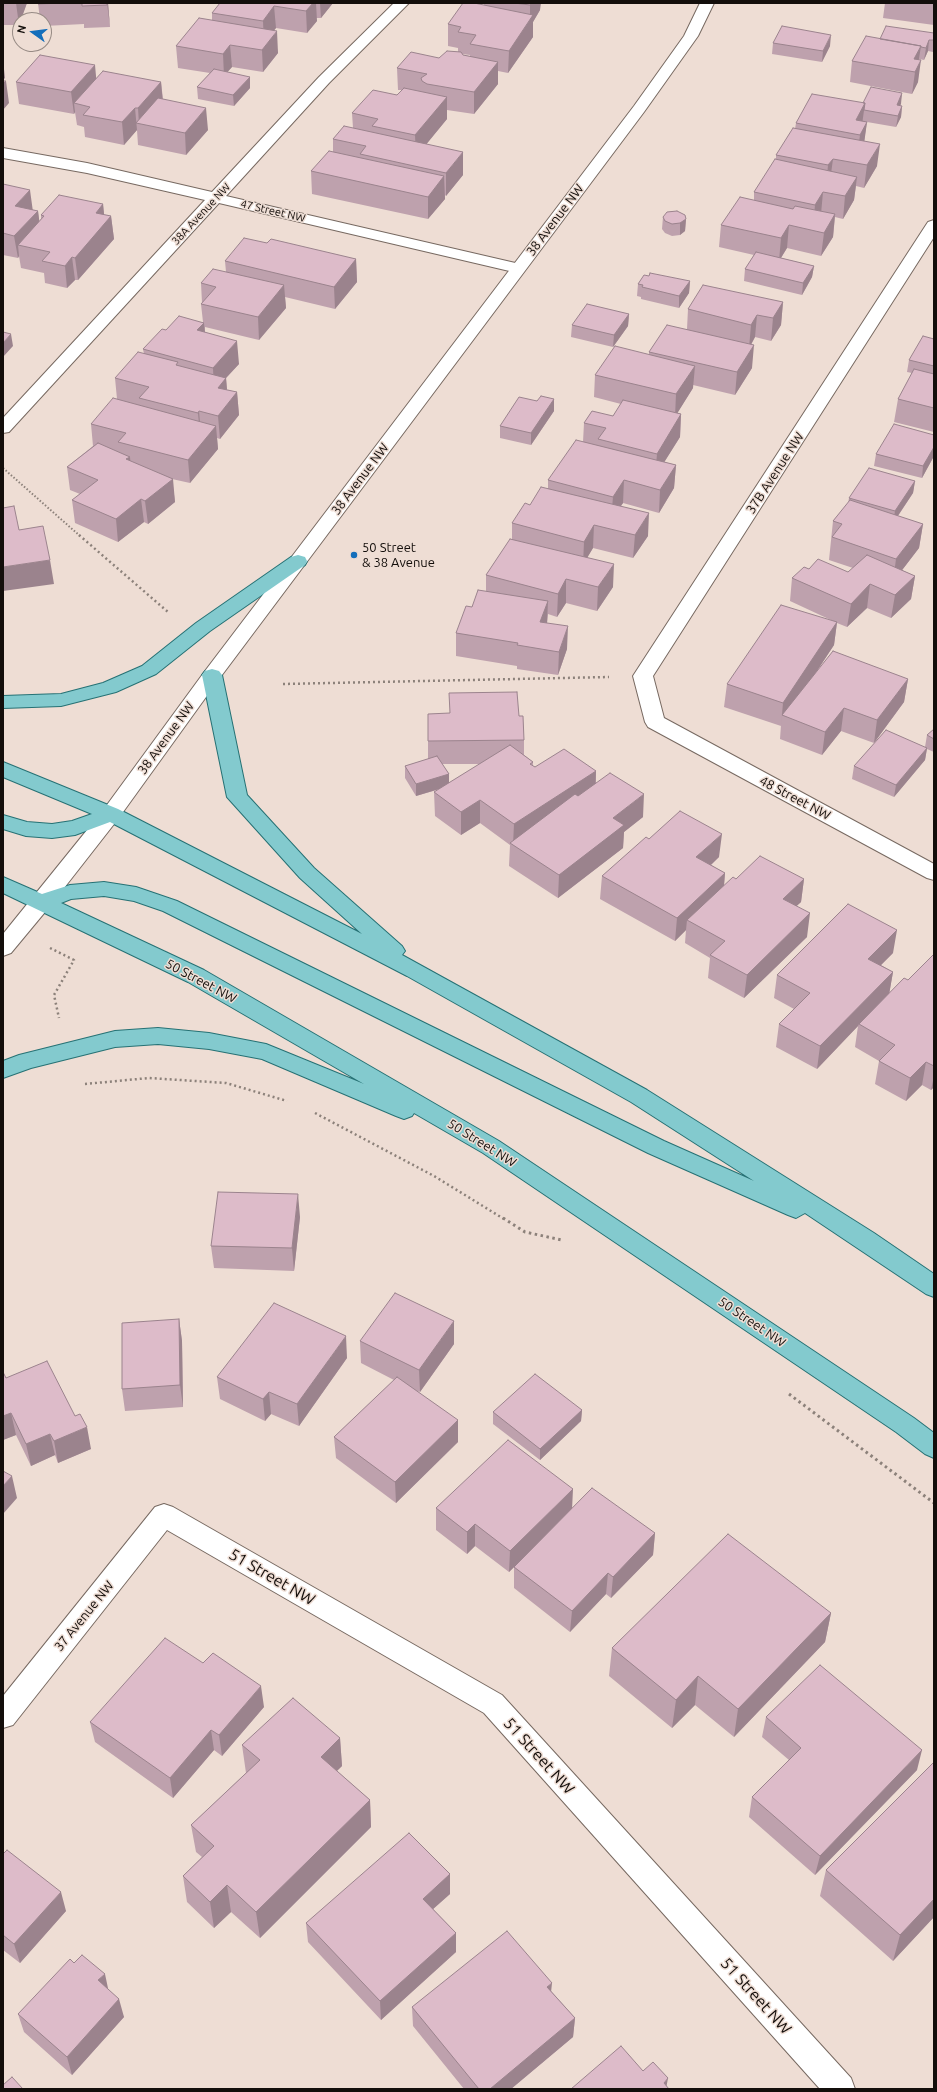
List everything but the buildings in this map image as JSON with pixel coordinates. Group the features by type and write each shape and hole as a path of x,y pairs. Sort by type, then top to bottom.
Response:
{"main road":[{"path":"3,702 61,700 109,688 149,670 203,627 298,561"},
{"path":"212,676 237,797 307,873 415,971"},
{"path":"3,769 111,814 415,971 639,1096 866,1240 934,1287"},
{"path":"3,822 26,829 52,831 74,828 111,814"},
{"name":"50 Street NW","path":"3,884 43,901 196,976 491,1147 905,1425 934,1447"},
{"path":"43,901 70,892 104,889 136,894 170,906 656,1147 866,1240"},
{"path":"3,1070 27,1061 115,1040 158,1036 209,1041 266,1052 491,1147"}],"street":[{"name":"38A Avenue NW","path":"3,428 324,80 402,3"},
{"name":"38 Avenue NW","path":"3,948 43,901 111,814 298,561 639,109 691,36 707,3"},
{"name":"47 Street NW","path":"3,153 88,168 518,268"},
{"name":"37B Avenue NW","path":"643,676 933,228"},
{"name":"48 Street NW","path":"643,676 655,722 934,874"},
{"name":"37 Avenue NW","path":"3,1716 164,1515"},
{"name":"51 Street NW","path":"164,1515 492,1704 840,2089"}],"path":[{"path":"3,468 174,617"},
{"path":"283,684 643,676"},
{"path":"17,931 74,960 54,995 67,1052 80,1084 149,1078 226,1083 291,1102"},
{"path":"312,1111 434,1176 525,1232 563,1241"},
{"path":"784,1390 934,1503"}],"place":[{"name":"50 Street & 38 Avenue","path":"354,555"}]}
